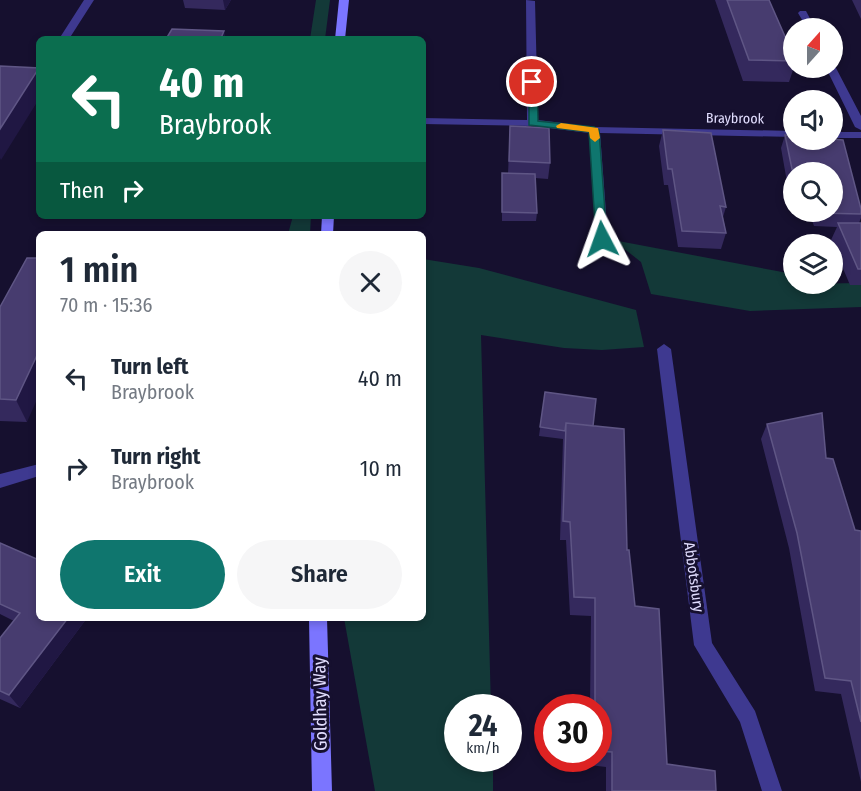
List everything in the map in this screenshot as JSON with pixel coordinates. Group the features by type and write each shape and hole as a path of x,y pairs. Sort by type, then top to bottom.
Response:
{"street":[{"path":"66,36 89,0"},
{"path":"340,36 344,0"},
{"path":"530,1 533,123"},
{"path":"803,13 806,18"},
{"path":"836,78 861,127"},
{"name":"Braybrook","path":"426,121 533,123 594,130 783,134"},
{"path":"594,130 602,239"},
{"path":"843,135 861,135"},
{"name":"Abbotsbury","path":"664,349 703,645 748,718 772,791"},
{"path":"0,481 36,471"},
{"name":"Goldhay Way","path":"318,621 322,791"}],"green space":[{"path":"316,0 330,0 325,36 310,36"},
{"path":"292,219 311,219 310,231 289,231"},
{"path":"613,240 783,272 783,294 843,294 843,283 861,283 861,307 750,311 651,294 641,262"},
{"path":"426,259 479,268 636,310 644,347 602,350 564,348 481,335 491,694 444,694 444,772 493,772 493,791 375,791 345,621 426,621"}],"building":[{"path":"727,0 769,0 783,32 783,61 749,60"},
{"path":"172,29 224,31 222,36 168,36"},
{"path":"0,66 36,68 36,73 0,129"},
{"path":"510,126 549,128 550,163 509,161"},
{"path":"663,130 711,133 726,207 720,206 726,233 682,231 672,169 668,169"},
{"path":"843,140 861,214 843,214 843,162 791,162 788,150 843,150"},
{"path":"502,173 535,174 537,213 502,212"},
{"path":"838,223 861,223 861,269 858,269"},
{"path":"27,258 36,258 36,357 16,400 0,399 0,307"},
{"path":"545,392 596,399 593,426 566,423 565,431 540,427"},
{"path":"822,413 826,458 833,459 855,530 861,531 861,722 851,681 825,678 797,533 767,424"},
{"path":"566,423 624,429 627,550 629,550 635,606 659,609 667,764 715,771 716,791 612,791 612,694 595,694 595,598 574,597 570,522 563,521"},
{"path":"0,543 36,559 36,621 66,621 9,695 0,691 0,638 20,613 0,604"}],"slow traffic":[{"path":"561,126 594,130 595,138"}],"route":[{"path":"532,82 533,123 594,130 602,239"}]}
